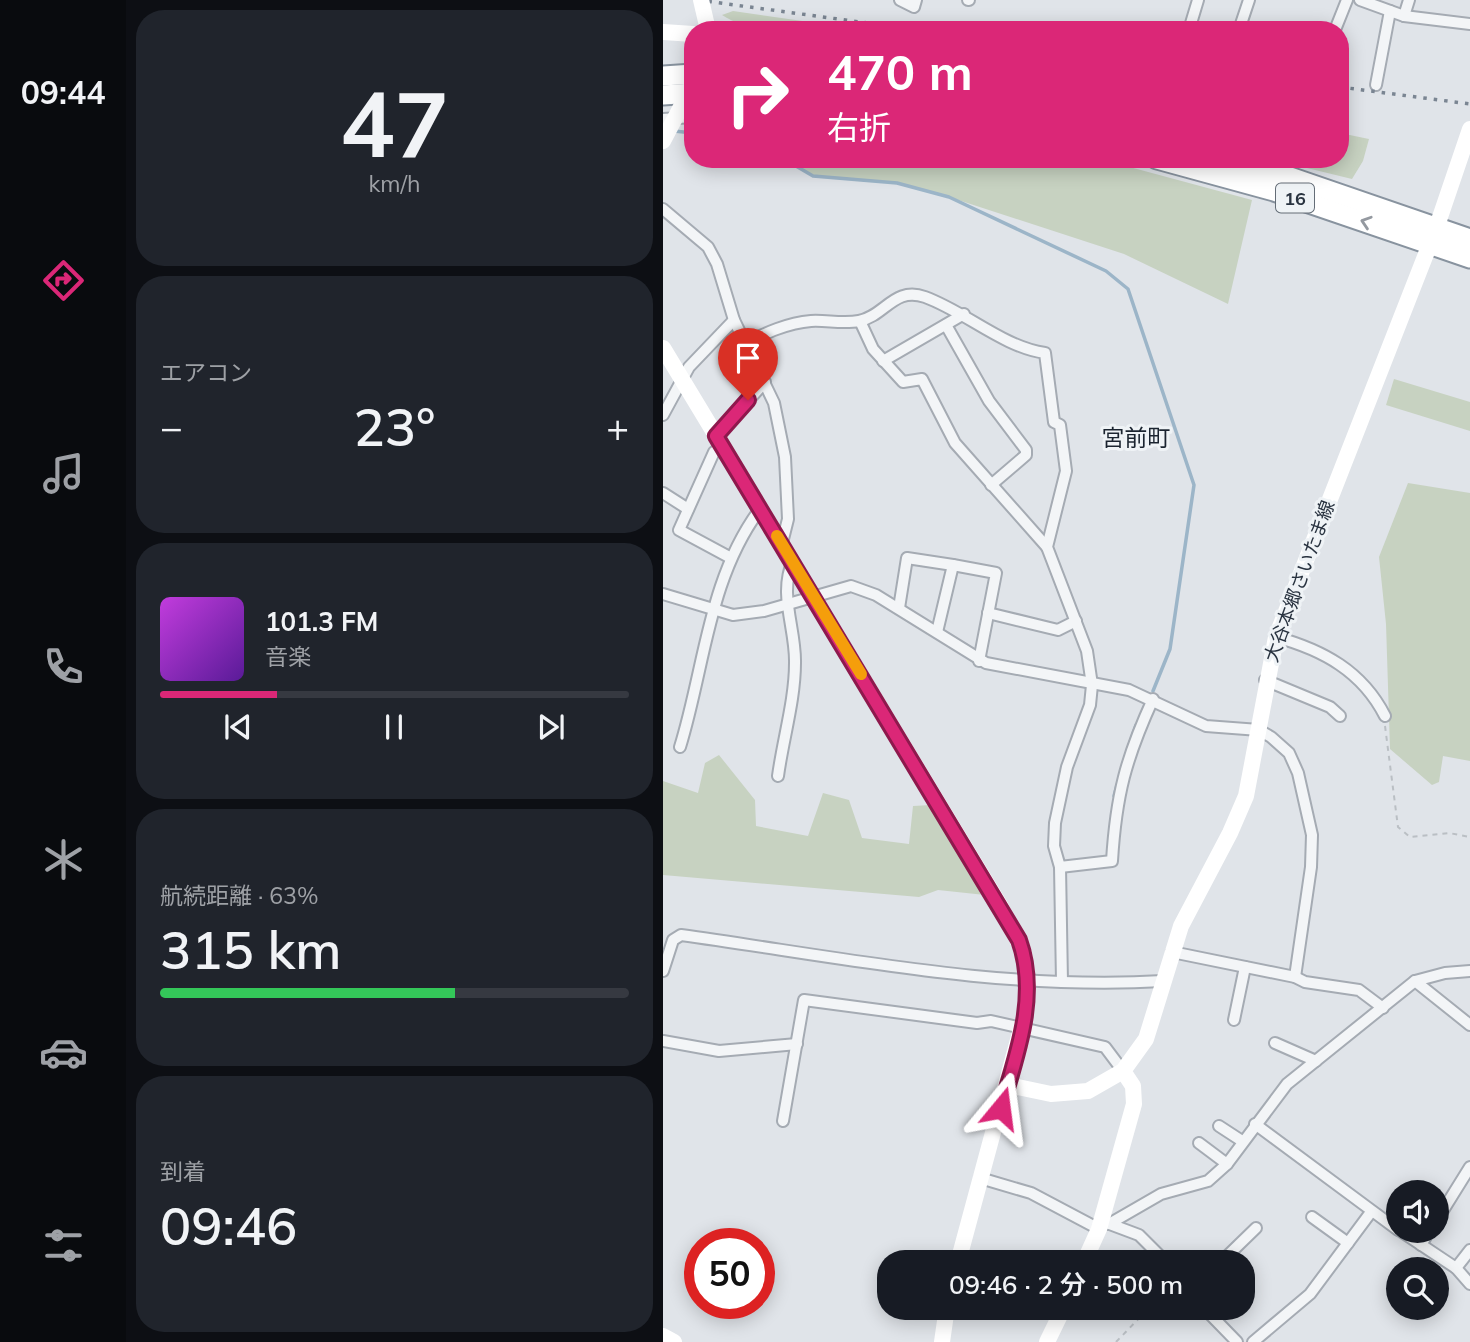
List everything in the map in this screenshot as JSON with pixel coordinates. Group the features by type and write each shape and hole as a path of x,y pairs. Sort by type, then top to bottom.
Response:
{"highway":[{"name":"16","path":"1190,168 1434,235 1470,239"},
{"name":"16","path":"1252,168 1434,235 1470,258"}],"main road":[{"path":"701,0 706,21"},
{"path":"663,32 684,33"},
{"path":"663,141 676,84"},
{"name":"大谷本郷さいたま線","path":"1008,1085 1065,1095 1088,1091 1123,1071 1146,1039 1181,926 1239,815 1253,772 1275,638 1434,235 1470,129"},
{"path":"663,348 1011,924 1024,953 1028,982 1023,1028 961,1250"},
{"path":"1090,1250 1103,1224 1134,1104 1133,1086 1123,1071"},
{"path":"942,1342 945,1320"},
{"path":"1047,1342 1058,1320"},
{"path":"663,1336 674,1342"}],"street":[{"path":"900,0 914,7 916,0"},
{"path":"1192,21 1199,0"},
{"path":"1242,21 1249,0"},
{"path":"1339,21 1347,0"},
{"path":"1360,0 1404,16 1470,24"},
{"path":"1404,16 1409,0"},
{"path":"1376,85 1389,11"},
{"path":"663,119 684,118"},
{"path":"663,209 709,247 734,320 774,403 785,457 788,519 782,543"},
{"path":"745,343 776,329 809,321 860,321 902,294 922,296 964,314 1024,350 1045,353 1050,401 1054,422 1060,425 1067,471 1047,547"},
{"path":"883,361 964,314"},
{"path":"663,415 681,379 734,320"},
{"path":"860,321 883,361 903,383 922,379 955,443 1047,547 1089,658 1092,685 1090,705 1067,767 1055,823 1054,846 1060,867 1062,982"},
{"path":"946,325 989,401 1026,450 1026,455 991,485"},
{"path":"731,558 679,530 719,441 765,382"},
{"path":"663,493 688,509"},
{"path":"680,747 712,610 731,558 760,509"},
{"path":"899,608 907,558 996,573 979,661"},
{"path":"777,776 795,663 787,574 793,561"},
{"path":"938,632 953,565"},
{"path":"663,594 733,615 765,611 851,586 876,594 979,661 1092,685 1129,690 1206,726 1259,730 1271,737 1289,753 1298,774 1311,825 1311,867 1295,977"},
{"path":"988,613 1058,630 1076,621"},
{"path":"1275,638 1306,645 1331,657 1368,690 1385,716"},
{"path":"1266,680 1330,707 1340,716"},
{"path":"1060,867 1112,861 1115,809 1122,777 1153,699"},
{"path":"663,971 673,940 681,935 1028,982 1103,985 1163,981"},
{"path":"1172,952 1295,977 1305,982 1359,990 1383,1008"},
{"path":"1234,1020 1245,967"},
{"path":"1103,1224 1161,1194 1208,1181 1227,1164 1287,1084 1415,981 1445,973 1470,971"},
{"path":"1415,981 1470,1025"},
{"path":"783,1121 804,1000 1023,1028 1105,1047 1123,1071"},
{"path":"663,1041 719,1051 797,1044"},
{"path":"1275,1043 1316,1061"},
{"path":"1255,1124 1386,1222"},
{"path":"1219,1126 1242,1141"},
{"path":"1199,1143 1227,1164"},
{"path":"1449,1201 1470,1167"},
{"path":"980,1178 1031,1193 1103,1224 1139,1235 1154,1250"},
{"path":"1253,1342 1310,1294 1371,1212"},
{"path":"1312,1217 1348,1244"},
{"path":"1233,1250 1256,1228"},
{"path":"1418,1243 1456,1269 1470,1284"},
{"path":"1456,1269 1470,1250"},
{"path":"1216,1320 1237,1342"}],"path":[{"path":"1385,716 1399,827 1410,837 1449,833 1470,837"},
{"path":"1116,1342 1137,1320"}],"green space":[{"path":"733,11 803,21 733,21 722,15"},
{"path":"1349,135 1369,139 1363,161 1352,179 1307,168 1349,168"},
{"path":"801,168 1133,168 1252,200 1228,304 1124,254 949,197 897,183 813,176"},
{"path":"1394,379 1470,402 1470,431 1386,405"},
{"path":"1408,483 1470,493 1470,761 1443,756 1439,782 1432,785 1390,749 1386,624 1379,557"},
{"path":"719,755 755,800 756,826 808,836 823,793 849,800 862,838 909,844 913,806 931,805 985,895 938,890 919,897 663,875 663,781 698,793 705,763"}],"waterway":[{"path":"674,131 684,132"},
{"path":"799,168 813,176 897,183 949,197 1106,271 1128,289 1194,485 1170,649 1153,691"},
{"path":"1127,751 1136,725"},
{"path":"1114,796 1117,785"}],"railway":[{"path":"698,0 853,21"},
{"path":"1349,88 1470,104"}],"slow traffic":[{"path":"777,536 861,674"}],"district":[{"name":"宮前町","path":"1136,437"}],"route":[{"path":"748,400 716,436 1001,907 1024,953 1028,982 1023,1028 1001,1108"}]}
